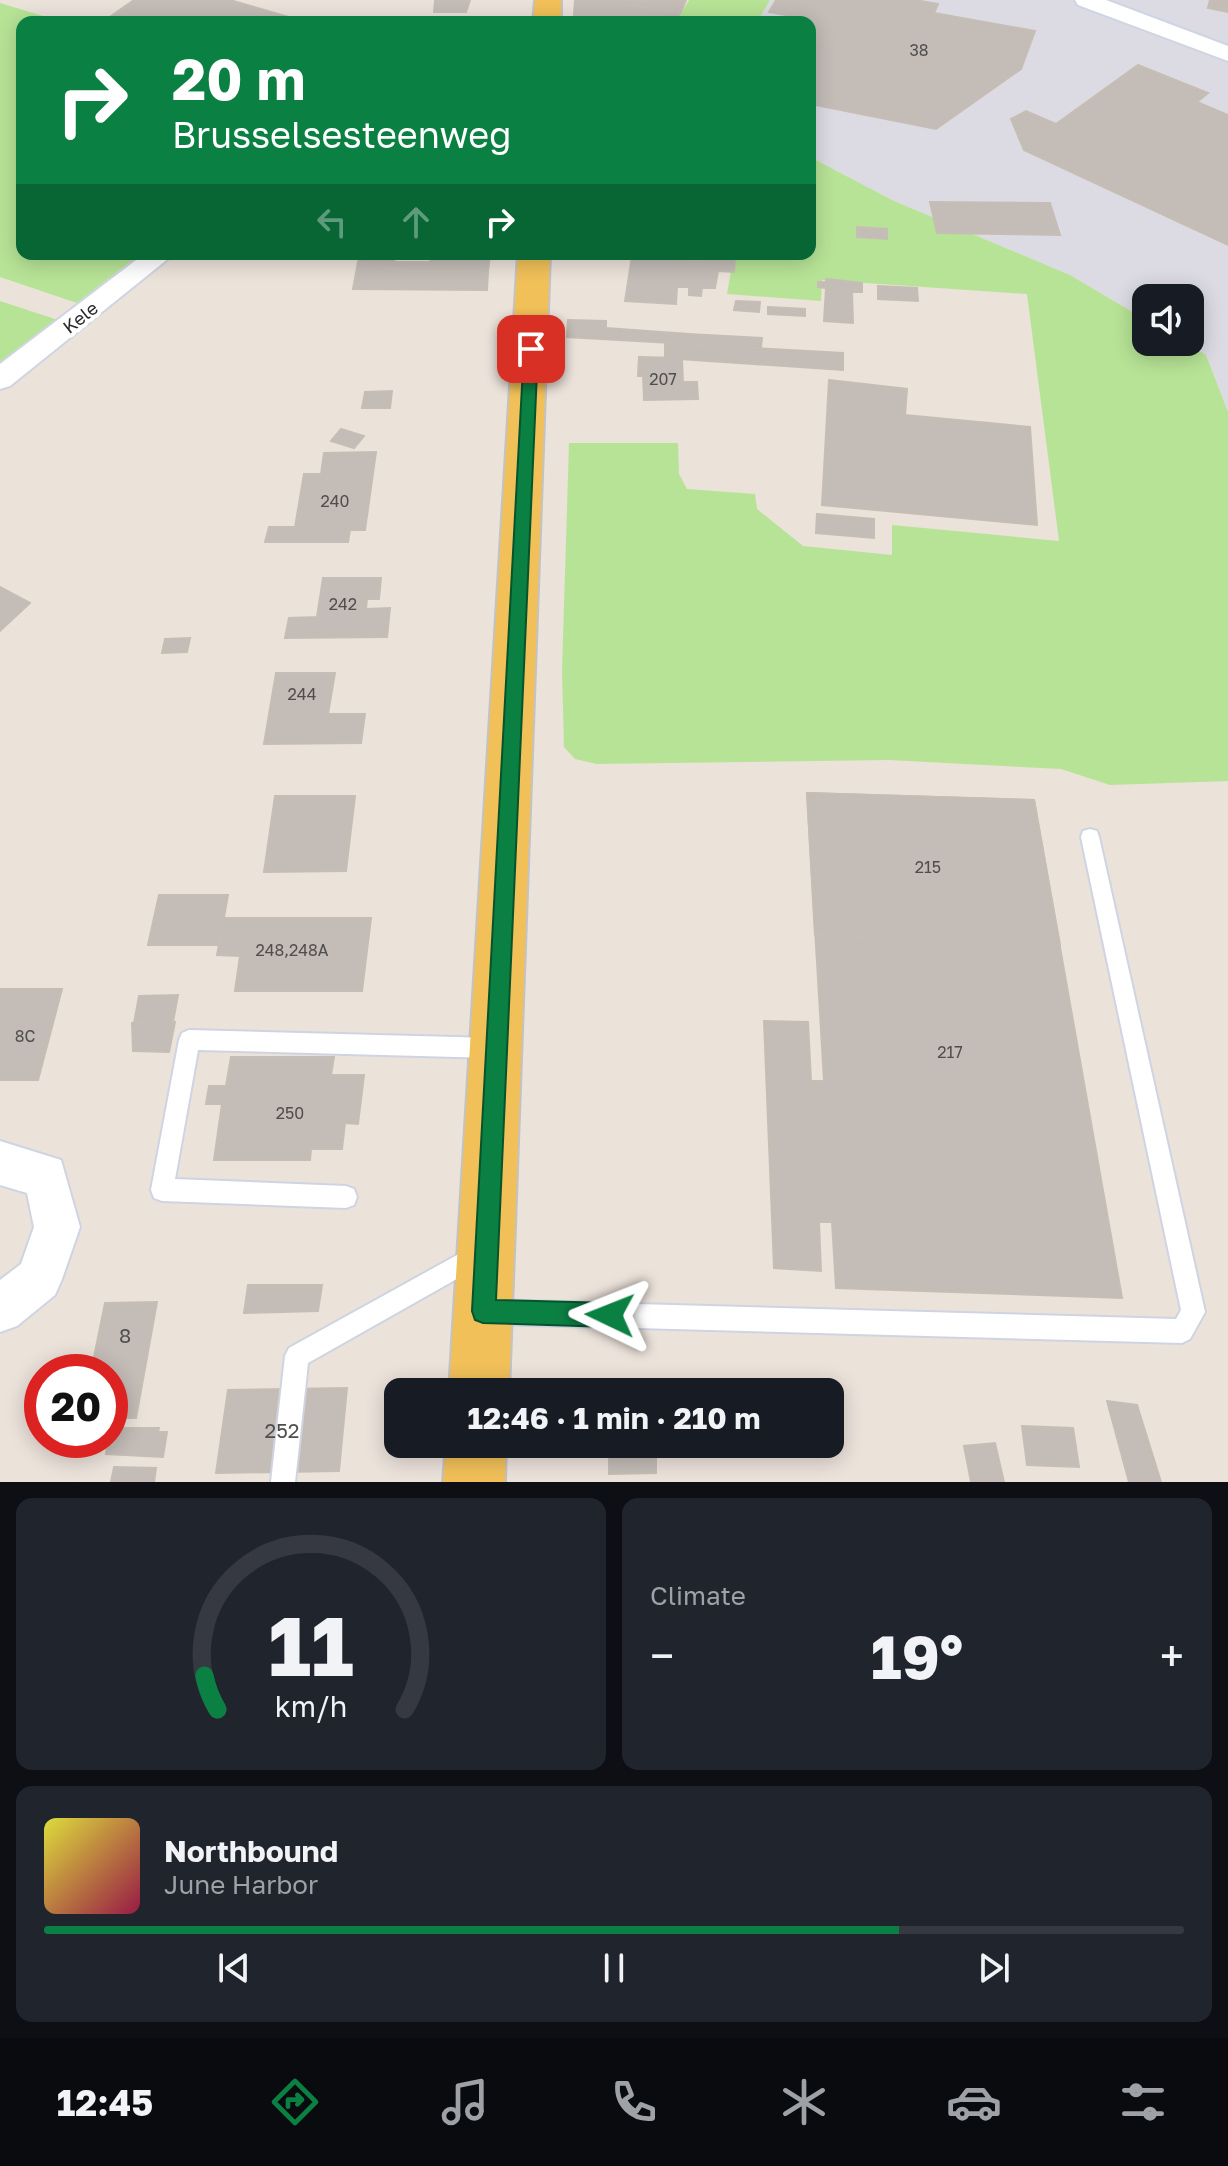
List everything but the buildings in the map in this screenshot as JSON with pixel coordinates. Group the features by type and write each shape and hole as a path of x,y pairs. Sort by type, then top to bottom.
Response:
{"main road":[{"path":"480,1378 534,260"},
{"path":"474,1482 475,1458"}],"street":[{"path":"1086,0 1228,54"},
{"name":"Kele","path":"0,379 153,260"},
{"path":"0,1163 45,1176 57,1227 39,1279 0,1309"}],"lane":[{"path":"483,1311 1182,1331 1193,1312 1090,837"},
{"path":"346,1197 162,1190 189,1040 496,1048"},
{"path":"283,1482 297,1356 486,1250"}],"shaded area":[{"path":"770,0 1228,0 1228,412 1204,354 1204,284 1132,284 1132,312 1070,275 894,201 816,160 816,16 761,16"}],"green space":[{"path":"689,0 770,0 761,16 680,16"},
{"path":"0,3 43,16 16,16 16,260 132,260 77,303 0,277"},
{"path":"816,160 894,201 1070,275 1132,312 1132,356 1206,355 1228,412 1228,781 1110,785 1061,769 889,760 597,764 575,759 564,747 562,671 569,443 678,443 679,474 687,489 755,494 757,509 803,546 892,555 892,525 1059,541 1027,294 822,280 821,301 727,294 732,266 720,264 721,260 816,260"},
{"path":"0,301 58,320 0,362"}],"route":[{"path":"531,349 483,1311 610,1315"}]}
